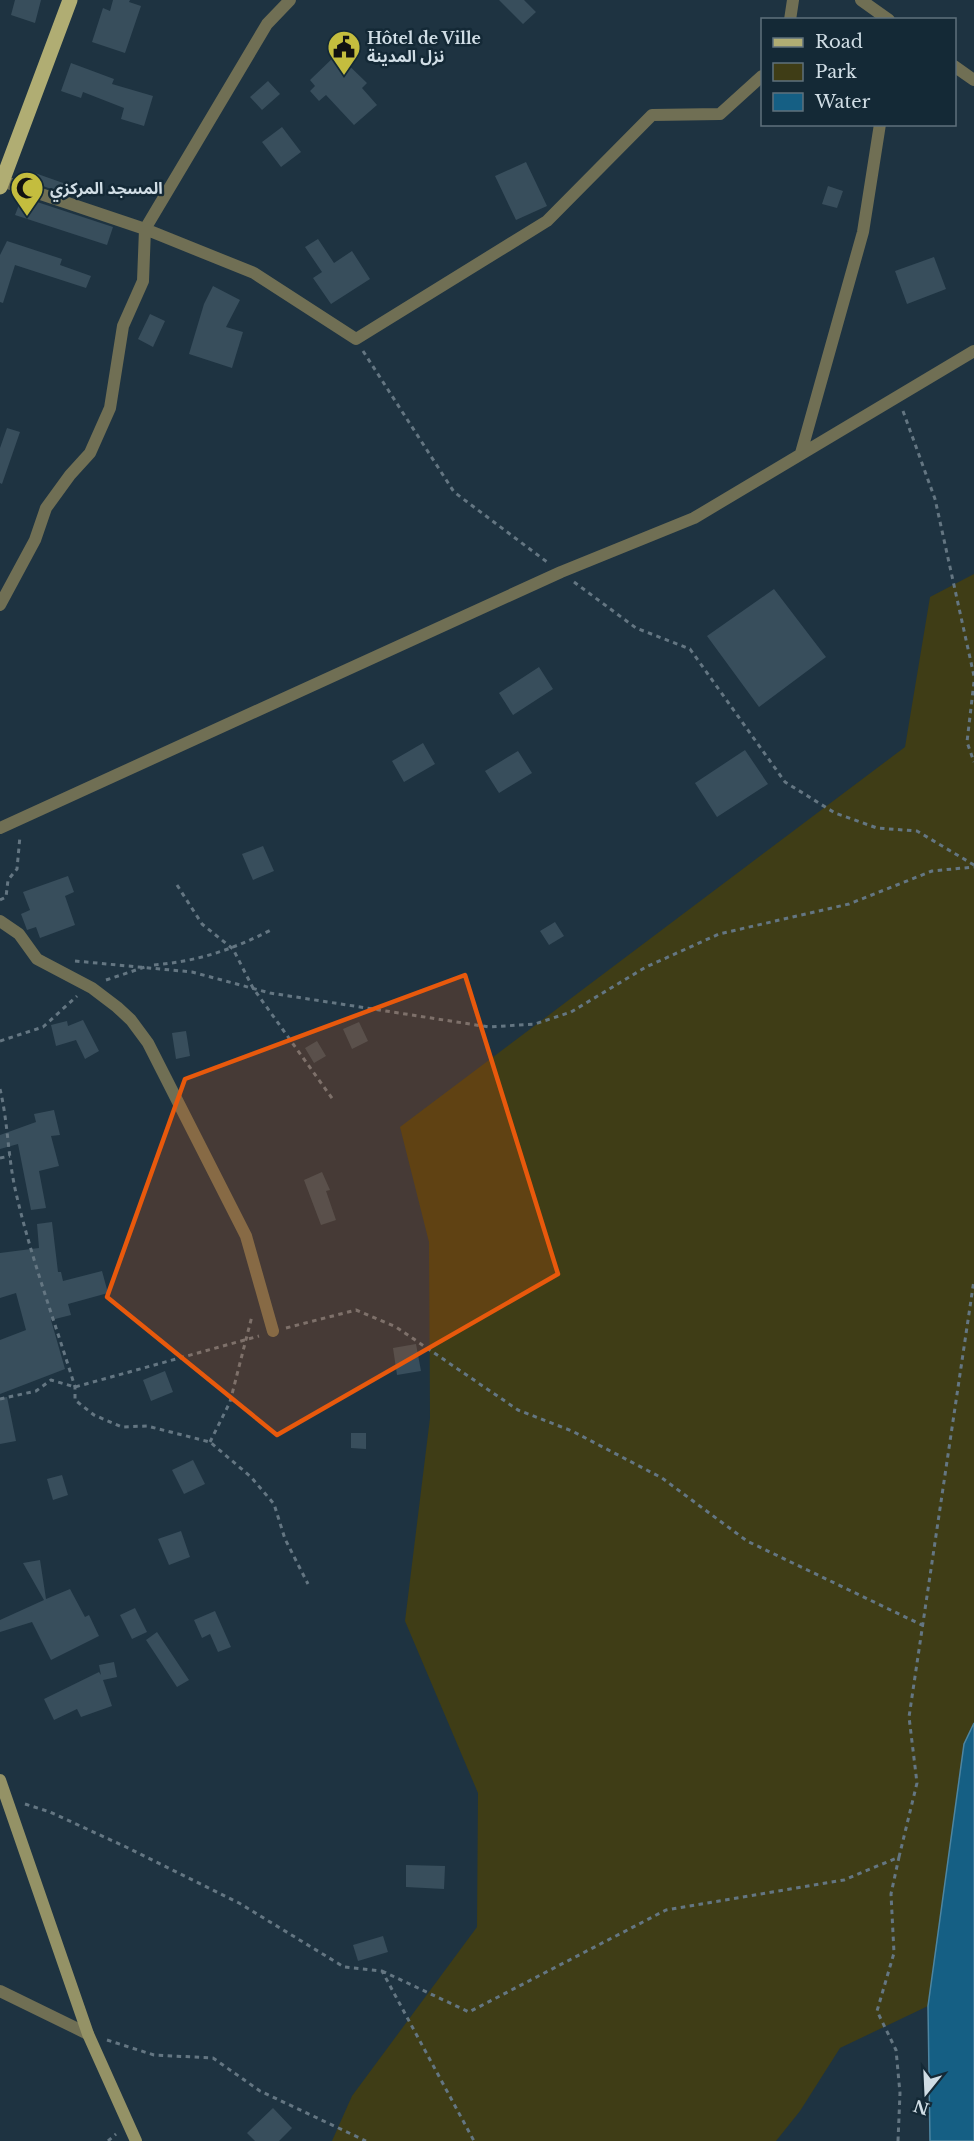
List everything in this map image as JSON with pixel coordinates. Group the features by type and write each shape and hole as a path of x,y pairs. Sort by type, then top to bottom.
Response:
{"main road":[{"path":"1,184 69,0"},
{"path":"0,1780 88,2034 136,2141"}],"street":[{"path":"0,605 35,540 46,507 90,453 110,408 123,326 143,281 145,229 267,24 290,0"},
{"path":"790,18 793,0"},
{"path":"861,0 886,18"},
{"path":"956,67 974,80"},
{"path":"1,184 145,229 254,273 356,339 547,221 652,115 720,114 761,77"},
{"path":"801,453 863,232 880,126"},
{"path":"0,828 561,572 694,518 974,351"},
{"path":"0,921 19,934 37,959 92,988 130,1020 148,1043 229,1198 246,1236 262,1284 262,1296 273,1331"},
{"path":"0,1991 88,2034"}],"path":[{"path":"356,339 454,492 636,628 690,649 784,782 835,813 877,828 917,831 974,866"},
{"path":"897,396 935,498 974,676"},
{"path":"974,682 967,742 974,762"},
{"path":"0,900 6,897 9,880 17,869 20,819"},
{"path":"70,961 147,966 192,972 253,988 489,1027 535,1024 572,1011 646,967 719,934 849,904 932,871 974,866"},
{"path":"177,885 202,924 233,949 253,988 334,1101"},
{"path":"0,1041 43,1027 82,992 115,976 147,966 192,962 233,949 271,930"},
{"path":"0,1089 2,1111 10,1137 10,1156 23,1219 75,1387 75,1400 94,1415 122,1427 147,1426 210,1442 251,1478 274,1504 285,1539 308,1584"},
{"path":"0,1158 10,1156"},
{"path":"898,2141 900,2093 896,2050 877,2011 894,1953 891,1894 917,1783 909,1717 974,1280"},
{"path":"210,1442 230,1402 244,1340 262,1284"},
{"path":"0,1399 36,1391 51,1380 75,1387 356,1310 396,1327 518,1410 572,1431 662,1478 747,1541 924,1626"},
{"path":"6,1798 50,1812 239,1903 344,1967 382,1971 469,2012 666,1910 844,1880 899,1857"},
{"path":"382,1971 474,2141"},
{"path":"88,2034 154,2055 213,2058 260,2091 366,2141"}],"highlighted area":[{"path":"465,975 558,1274 277,1435 107,1297 185,1079"}],"green space":[{"path":"974,574 974,1723 964,1744 928,2006 840,2048 800,2111 776,2141 332,2141 352,2096 477,1927 478,1793 405,1621 430,1418 429,1242 400,1127 905,747 930,597"}],"water":[{"path":"974,1723 974,2141 930,2141 928,2006 964,1744"}],"building":[{"path":"15,0 41,0 35,23 11,15"},
{"path":"113,0 130,0 129,2 141,6 125,53 92,42 103,8 110,11"},
{"path":"499,0 524,0 536,12 523,24"},
{"path":"337,54 367,83 362,88 377,105 354,125 326,95 319,101 310,91 315,86 310,80"},
{"path":"71,63 114,79 112,84 153,96 144,126 121,119 124,108 83,92 81,98 61,91"},
{"path":"268,81 280,94 262,110 250,97"},
{"path":"282,127 301,152 281,167 262,142"},
{"path":"526,162 547,206 516,220 495,176"},
{"path":"32,172 66,184 63,193 28,181"},
{"path":"828,186 843,191 837,208 822,204"},
{"path":"22,197 113,227 107,245 15,215"},
{"path":"318,239 334,263 352,251 370,279 331,304 313,278 322,272 305,247"},
{"path":"7,241 62,259 60,265 91,276 86,288 15,265 3,303 0,302 0,255"},
{"path":"934,257 946,289 907,304 895,271"},
{"path":"213,286 240,300 226,327 243,332 232,368 189,354 204,304"},
{"path":"150,314 165,321 153,347 138,339"},
{"path":"7,428 20,432 2,484 0,483 0,448"},
{"path":"774,589 826,657 759,707 707,636"},
{"path":"539,667 553,689 513,715 499,693"},
{"path":"423,743 435,764 404,782 392,761"},
{"path":"745,750 768,784 717,817 695,783"},
{"path":"518,751 532,773 499,793 485,771"},
{"path":"263,846 274,871 253,880 242,854"},
{"path":"68,876 74,892 65,896 75,925 40,938 36,927 27,930 21,914 30,910 23,892"},
{"path":"555,922 564,936 549,945 540,931"},
{"path":"83,1020 99,1051 85,1059 76,1040 56,1046 51,1025 67,1021 68,1026"},
{"path":"359,1022 368,1041 352,1049 343,1029"},
{"path":"186,1031 190,1056 176,1059 172,1033"},
{"path":"317,1041 326,1056 314,1063 305,1048"},
{"path":"54,1110 60,1135 51,1136 59,1166 39,1171 46,1208 31,1210 18,1144 0,1149 0,1135 36,1122 34,1114"},
{"path":"322,1172 330,1190 326,1191 336,1220 321,1225 304,1180"},
{"path":"52,1222 58,1272 61,1272 63,1281 102,1271 108,1293 68,1304 71,1315 51,1320 65,1369 0,1394 0,1340 26,1330 16,1293 0,1298 0,1253 39,1248 37,1224"},
{"path":"416,1344 421,1371 397,1375 393,1348"},
{"path":"165,1371 173,1392 151,1401 143,1380"},
{"path":"7,1397 16,1441 0,1444 0,1398"},
{"path":"351,1433 366,1433 366,1449 351,1448"},
{"path":"193,1460 205,1484 184,1494 172,1470"},
{"path":"62,1475 68,1495 53,1500 47,1479"},
{"path":"181,1531 190,1557 169,1565 158,1539"},
{"path":"40,1560 46,1599 70,1589 85,1617 89,1615 99,1636 51,1660 32,1622 0,1632 0,1620 44,1600 23,1563"},
{"path":"135,1608 147,1632 132,1639 120,1615"},
{"path":"215,1611 231,1647 218,1652 210,1634 202,1638 194,1620"},
{"path":"157,1632 189,1680 177,1687 146,1640"},
{"path":"114,1662 117,1677 103,1680 112,1706 81,1717 77,1709 54,1720 44,1699 99,1672 101,1675 99,1665"},
{"path":"406,1865 445,1866 444,1889 406,1887"},
{"path":"383,1936 388,1952 358,1961 353,1945"},
{"path":"273,2108 292,2128 279,2141 255,2141 247,2133"}],"place":[{"name":"Hôtel de Ville نزل المدينة","path":"344,76"},
{"name":"المسجد المركزي","path":"27,217"}]}
